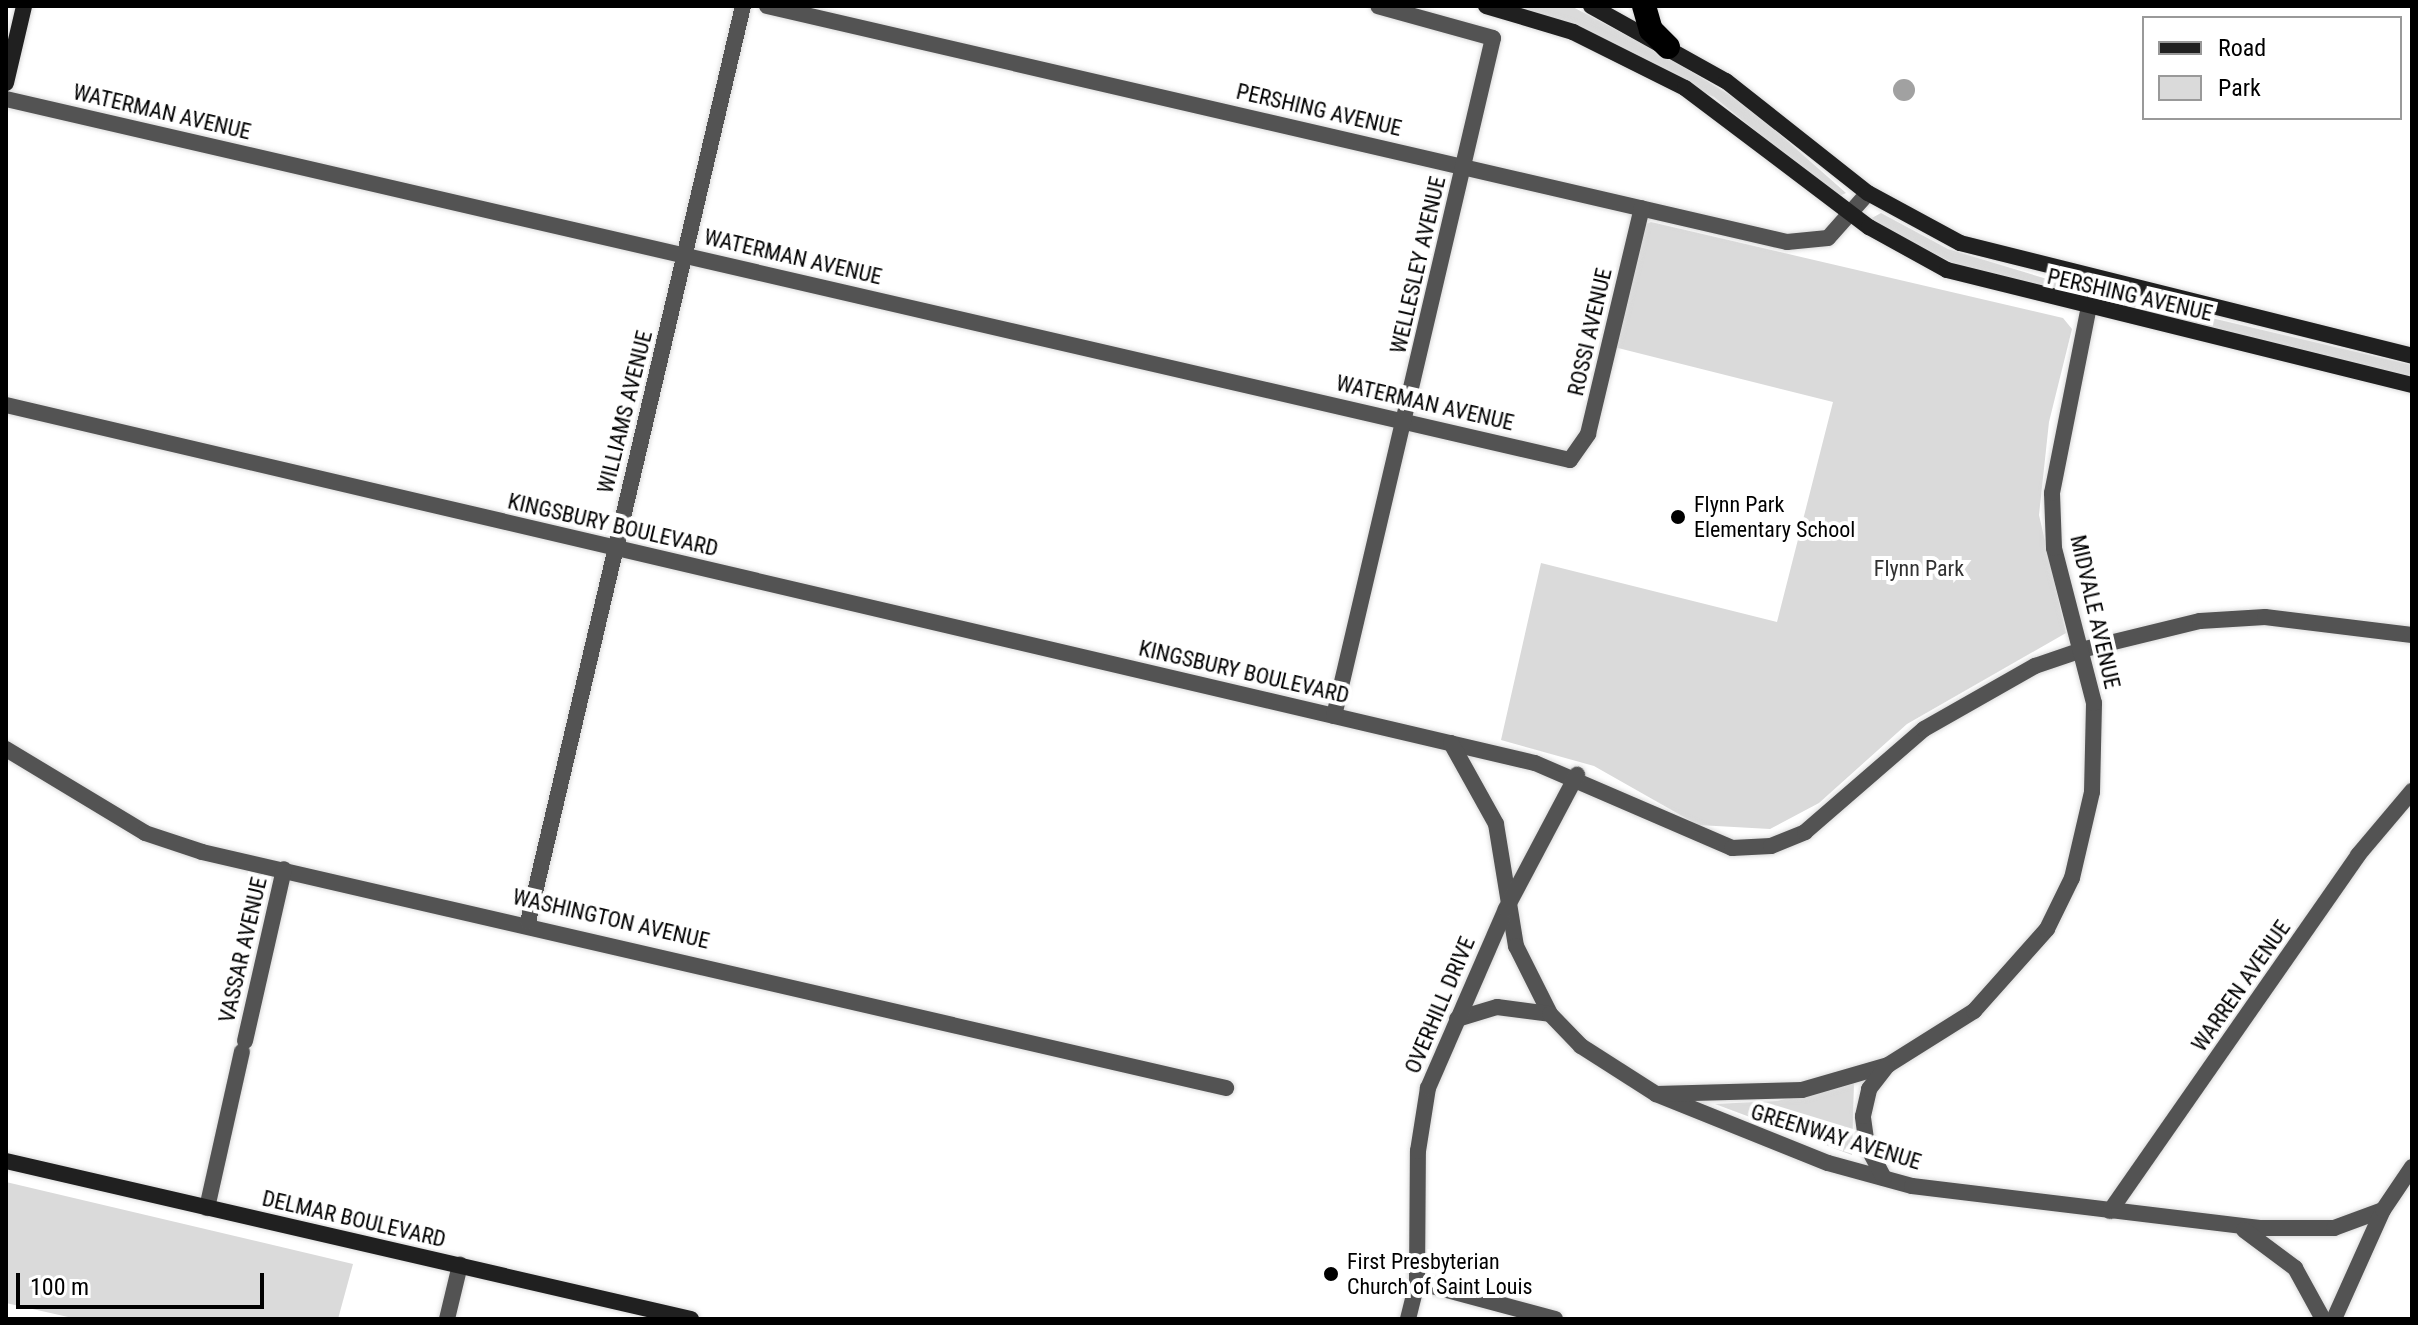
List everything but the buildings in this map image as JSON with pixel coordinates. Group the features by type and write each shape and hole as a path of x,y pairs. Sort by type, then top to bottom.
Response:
{"highway":[{"path":"1644,6 1651,30 1668,47"}],"street":[{"path":"6,83 24,6"},
{"name":"WILLIAMS AVENUE","path":"528,922 743,6"},
{"name":"PERSHING AVENUE","path":"767,6 1801,245 1828,238 1868,193"},
{"name":"WELLESLEY AVENUE","path":"1334,716 1494,35 1378,6"},
{"name":"PERSHING AVENUE","path":"1486,6 1573,32 1674,81 1852,214 1947,270 2088,308 2412,385"},
{"name":"PERSHING AVENUE","path":"1591,6 1668,47 1768,109 1868,193 1960,243 2094,280 2412,356"},
{"name":"WATERMAN AVENUE","path":"6,99 1570,460"},
{"name":"ROSSI AVENUE","path":"1570,460 1588,434 1642,208"},
{"name":"MIDVALE AVENUE","path":"1656,1094 1802,1090 1888,1065 1949,1030 1999,987 2031,954 2072,878 2094,755 2085,649 2054,548 2052,493 2094,280"},
{"name":"KINGSBURY BOULEVARD","path":"6,405 1577,775 1694,838 1732,848 1771,846 1805,832 1953,710 2035,666 2085,649 2200,621 2265,617 2412,635"},
{"name":"GREENWAY AVENUE","path":"1450,743 1496,824 1506,909 1528,980 1550,1014 1581,1046 1656,1094 1732,1128 1884,1178 2237,1226 2334,1228 2383,1210"},
{"name":"WASHINGTON AVENUE","path":"6,749 145,833 284,869 528,922 1226,1088"},
{"name":"OVERHILL DRIVE","path":"1408,1319 1417,1282 1422,1121 1457,1019 1506,909 1577,775"},
{"name":"WARREN AVENUE","path":"2110,1211 2358,855 2412,791"},
{"name":"VASSAR AVENUE","path":"207,1208 284,869"},
{"path":"1457,1019 1497,1007 1550,1014"},
{"name":"MIDVALE AVENUE","path":"1884,1178 1867,1146 1863,1116 1869,1089 1888,1065"},
{"name":"DELMAR BOULEVARD","path":"6,1161 691,1319"},
{"path":"2334,1319 2383,1210 2412,1167"},
{"name":"GREENWAY AVENUE","path":"2237,1226 2295,1268 2323,1319"},
{"path":"447,1319 460,1265"},
{"path":"1417,1282 1555,1319"}],"green space":[{"path":"1515,6 1571,6 1671,59 1749,107 1846,193 1837,197 1714,97"},
{"path":"1881,213 1948,249 2070,286 2072,294 1965,269 1877,225 1872,218"},
{"name":"Flynn Park","path":"1651,222 2063,318 2072,329 2049,422 2039,515 2066,633 1907,724 1819,803 1770,829 1698,825 1594,766 1501,740 1541,563 1777,622 1833,402 1614,347 1644,225"},
{"path":"2118,296 2412,365 2412,378 2110,304"},
{"path":"1854,1082 1852,1155 1715,1104 1777,1101"},
{"path":"6,1182 353,1264 338,1319 77,1319 6,1303"}],"shaded area":[{"path":"1900,79 1908,79 1915,90 1908,101 1900,101 1893,94 1893,86"}],"place":[{"name":"Flynn Park Elementary School","path":"1678,517"},
{"name":"First Presbyterian Church of Saint Louis","path":"1331,1274"}]}
